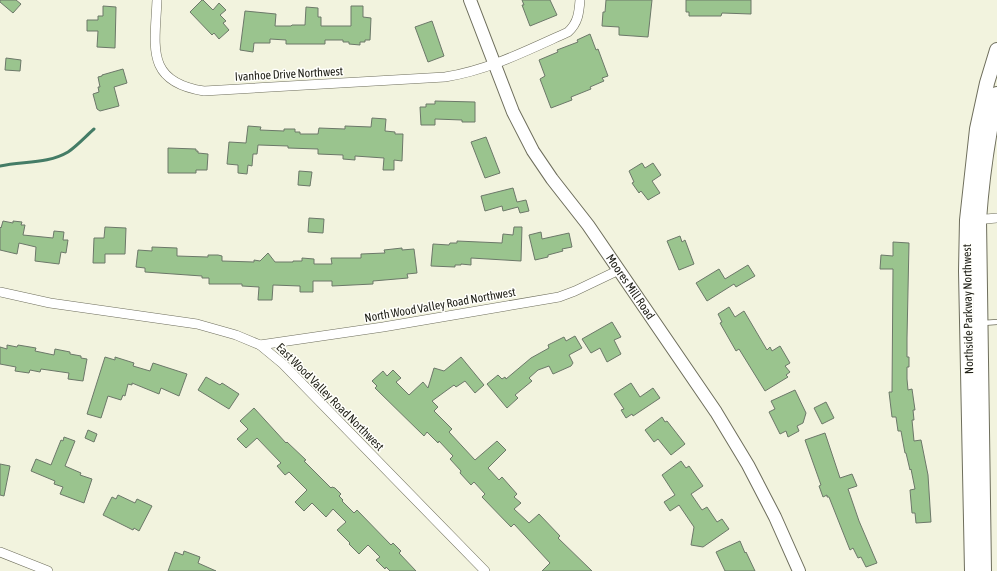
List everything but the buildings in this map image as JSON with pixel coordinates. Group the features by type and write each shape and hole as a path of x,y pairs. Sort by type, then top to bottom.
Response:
{"main road":[{"name":"Northside Parkway Northwest","path":"984,571 979,323 973,220 977,129 987,83 997,50"},
{"name":"Northside Parkway Northwest","path":"972,571 966,279 973,220 997,94"}],"street":[{"name":"Ivanhoe Drive Northwest","path":"157,0 154,48 162,69 168,77 177,84 190,89 204,91 445,77 465,74 494,64 568,32 578,19 580,0"},
{"name":"Moores Mill Road","path":"470,0 513,112 533,151 552,179 588,225 716,412 748,465 775,517 799,571"},
{"path":"973,220 997,218"},
{"name":"North Wood Valley Road Northwest","path":"260,345 383,327 559,297 575,292 619,270"},
{"name":"East Wood Valley Road Northwest","path":"0,292 50,303 197,324 236,335 260,345 283,364 485,571"},
{"path":"0,552 48,571"}],"lane":[{"path":"979,323 997,322"}],"waterway":[{"path":"0,166 52,159 60,156 71,150 94,129"}]}
